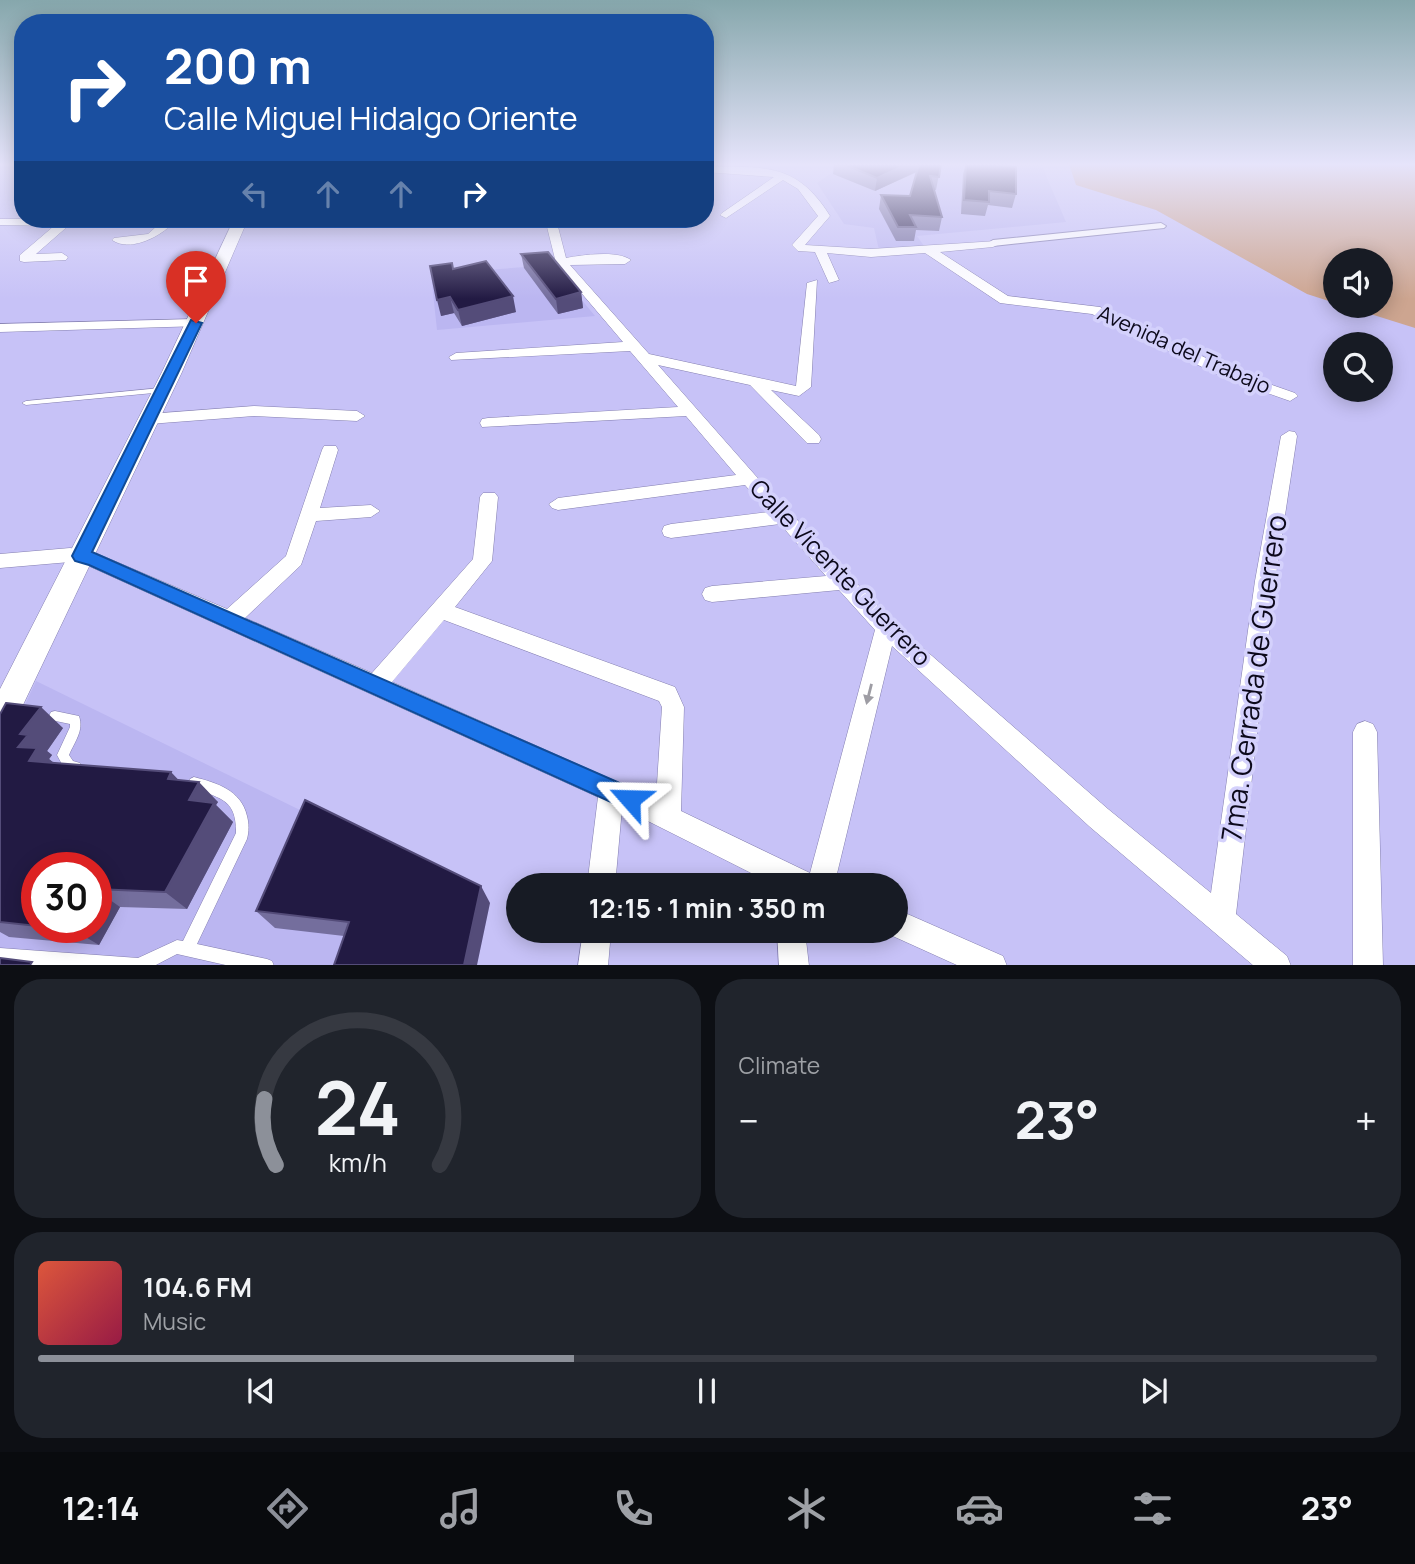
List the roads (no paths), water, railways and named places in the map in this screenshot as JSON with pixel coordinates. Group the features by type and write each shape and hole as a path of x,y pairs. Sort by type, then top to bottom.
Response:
{"street":[{"path":"726,215 735,209"},
{"path":"818,209 824,216 800,242 799,247 820,251 928,250 1160,226"},
{"path":"58,228 23,258 62,257"},
{"path":"118,240 148,238 161,228"},
{"path":"0,720 196,323 236,228"},
{"name":"Calle Vicente Guerrero","path":"554,228 562,263 749,479 886,628 1090,810 1277,965"},
{"name":"Avenida del Trabajo","path":"928,250 1005,300 1095,310 1230,375 1290,396"},
{"path":"820,251 833,280"},
{"path":"562,263 578,259 589,262 625,260"},
{"path":"456,357 640,352 795,392 803,387 813,283"},
{"path":"3,330 196,323"},
{"path":"757,384 813,439"},
{"path":"149,419 254,411 358,416"},
{"path":"488,423 691,411"},
{"name":"7ma. Cerrada de Guerrero","path":"1221,920 1265,581 1289,436"},
{"path":"229,620 294,560 330,450"},
{"path":"558,504 749,479"},
{"path":"376,685 482,561 489,497"},
{"path":"309,515 371,511"},
{"path":"671,531 783,517"},
{"path":"0,561 81,556 611,790 776,873"},
{"path":"712,594 841,582"},
{"path":"439,610 661,690 670,697 673,707 668,817"},
{"path":"823,873 886,628"},
{"path":"1366,732 1368,965"},
{"path":"602,873 611,790"},
{"path":"908,928 993,965"},
{"path":"593,965 596,943"},
{"path":"792,943 793,965"}],"lane":[{"path":"26,403 163,390"},
{"path":"55,716 73,719 76,723 64,748 63,760 69,766 95,769"},
{"path":"185,781 230,797 243,814 242,834 187,949"},
{"path":"0,955 84,964 139,965 173,947 267,965"}]}
